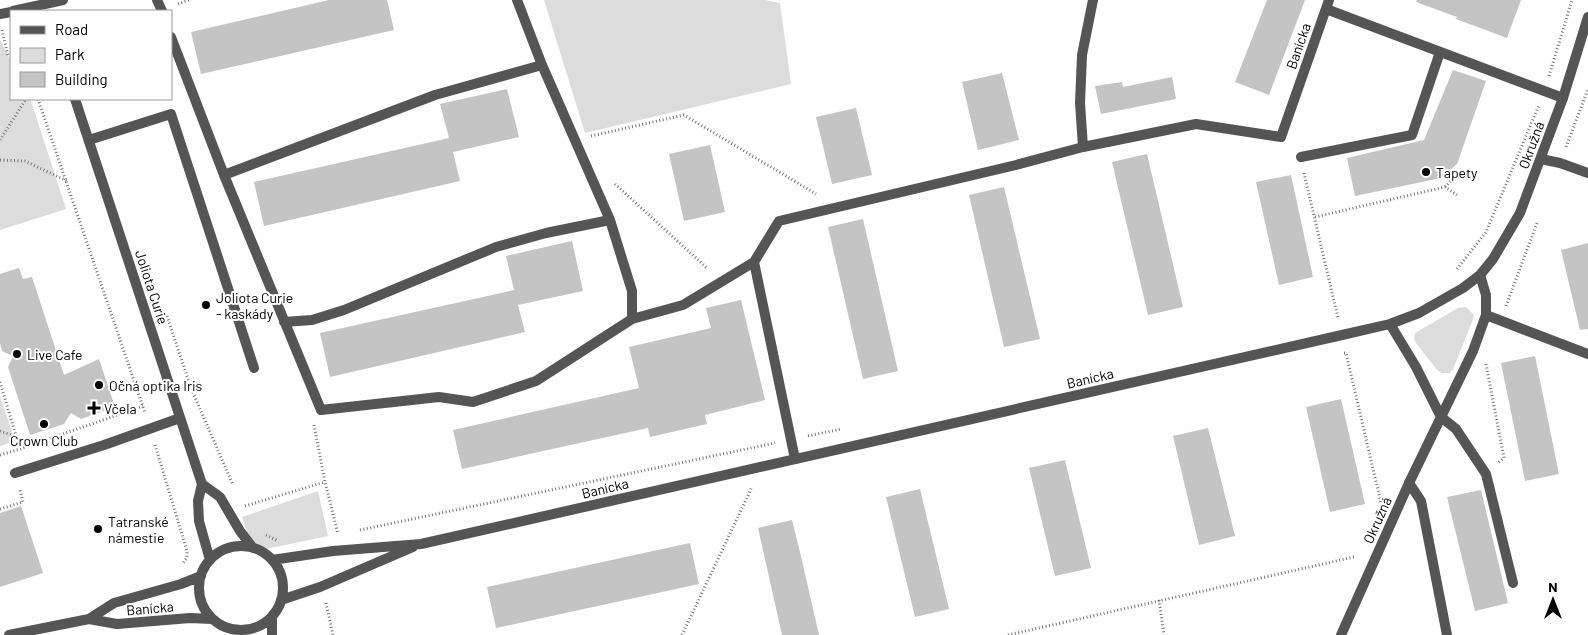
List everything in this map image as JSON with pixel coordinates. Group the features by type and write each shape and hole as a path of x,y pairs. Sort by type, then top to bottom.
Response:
{"street":[{"path":"21,10 63,0"},
{"path":"517,0 542,65 610,220 632,291 632,319"},
{"path":"1083,147 1080,103 1082,54 1093,0"},
{"path":"1327,5 1440,52 1562,98"},
{"name":"Banícka","path":"754,262 779,221 1016,165 1083,147 1196,124 1281,137 1327,5"},
{"name":"Okružná","path":"1390,324 1425,310 1463,288 1480,274 1504,241 1520,213 1541,159 1588,17"},
{"path":"172,40 224,175 321,410 439,397 473,402 536,381 632,319 683,305 754,262 795,459"},
{"path":"1301,156 1412,135 1440,52"},
{"path":"224,175 434,95 542,65"},
{"name":"Joliota Curie","path":"75,100 202,484 198,501 199,522 210,560"},
{"path":"89,140 171,114 254,368"},
{"path":"1541,159 1560,163 1588,174"},
{"path":"284,322 312,320 344,310 496,247 546,233 610,220"},
{"name":"Okružná","path":"1341,635 1408,483 1473,351 1486,315 1486,295 1480,274"},
{"path":"1486,315 1588,354"},
{"path":"1390,324 1423,381 1441,417 1456,429 1486,474 1513,583"},
{"name":"Banícka","path":"272,560 333,551 421,544 1390,324"},
{"path":"15,473 104,445 180,418"},
{"path":"1408,483 1421,501 1447,635"},
{"path":"202,484 220,497 252,548"},
{"name":"Banícka","path":"281,600 320,587 421,544"},
{"path":"241,546 263,552 272,560 279,569 283,590 278,609 272,617 263,624 253,628 233,632 212,619 205,610 199,588 204,568 210,560 229,548 241,546"},
{"name":"Banícka","path":"9,635 89,619 114,603 181,584 201,576"},
{"path":"272,617 272,635"},
{"name":"Banícka","path":"89,619 117,624 190,618 212,619"}],"path":[{"path":"1455,271 1486,232 1545,91 1572,0"},
{"path":"2,27 8,56"},
{"path":"0,140 25,100"},
{"path":"38,100 150,428 187,551 187,558 183,564"},
{"path":"583,138 684,115 839,207"},
{"path":"1301,156 1382,506"},
{"path":"0,160 24,162 66,181"},
{"path":"1314,217 1445,187 1456,176 1450,170"},
{"path":"608,178 722,282"},
{"path":"1445,187 1457,196"},
{"path":"167,315 191,388 235,490"},
{"path":"1336,355 1346,353"},
{"path":"1486,364 1504,458 1486,474"},
{"path":"0,382 20,449"},
{"path":"0,455 143,406"},
{"path":"357,530 848,427"},
{"path":"0,431 17,437"},
{"path":"0,509 23,502 15,473"},
{"path":"246,514 242,507 325,482"},
{"path":"682,635 752,487 743,489"},
{"path":"338,534 348,532"},
{"path":"263,533 282,542"},
{"path":"1008,635 1354,557 1351,566"},
{"path":"326,600 333,635"},
{"path":"1159,600 1164,635"}],"green space":[{"path":"544,0 765,0 780,3 791,84 585,133"},
{"path":"0,39 10,60 10,100 30,100 66,209 0,230"},
{"path":"1466,307 1474,315 1472,322 1453,369 1450,373 1442,373 1437,370 1416,343 1415,333 1458,308"},
{"path":"0,396 15,441 0,446"},
{"path":"318,491 328,536 266,549 250,541 242,517"}],"building":[{"path":"329,0 387,0 394,30 201,74 191,32"},
{"path":"1267,0 1305,0 1269,95 1235,82"},
{"path":"1417,0 1521,0 1507,38 1456,19 1457,17 1416,2"},
{"path":"1453,70 1486,81 1457,164 1441,178 1355,196 1347,158 1424,140"},
{"path":"1002,73 1019,140 978,150 962,82"},
{"path":"1172,77 1176,99 1101,114 1095,86 1122,82 1123,87"},
{"path":"507,89 519,137 453,152 460,181 264,226 254,182 449,138 440,104"},
{"path":"856,108 872,175 832,184 816,117"},
{"path":"710,145 725,212 684,221 669,154"},
{"path":"1147,154 1183,307 1148,315 1112,162"},
{"path":"1291,175 1313,277 1279,285 1256,182"},
{"path":"1004,187 1040,339 1004,347 969,195"},
{"path":"863,219 898,371 863,379 828,227"},
{"path":"572,241 583,291 518,305 525,332 330,377 320,333 514,290 506,256"},
{"path":"1588,243 1588,329 1580,330 1561,250"},
{"path":"19,268 23,279 32,277 64,375 99,359 115,407 81,419 71,413 64,424 30,435 8,367 13,356 2,351 0,343 0,274"},
{"path":"741,300 765,400 705,415 707,424 650,437 648,428 462,469 453,430 639,388 629,347 711,328 706,308"},
{"path":"1535,356 1559,474 1525,481 1501,363"},
{"path":"1341,399 1365,504 1330,512 1306,407"},
{"path":"1208,428 1235,536 1199,545 1173,436"},
{"path":"1065,460 1091,568 1055,576 1029,468"},
{"path":"920,489 949,609 915,617 886,497"},
{"path":"1481,490 1508,603 1475,611 1447,497"},
{"path":"21,506 43,573 0,587 0,513"},
{"path":"792,520 819,635 782,635 758,528"},
{"path":"690,543 699,584 496,628 487,587"}],"place":[{"name":"Tapety","path":"1426,172"},
{"name":"Joliota Curie - kaskády","path":"206,305"},
{"name":"Live Cafe","path":"17,354"},
{"name":"Očná optika Iris","path":"99,385"},
{"name":"Včela","path":"94,408"},
{"name":"Crown Club","path":"44,424"},
{"name":"Tatranské námestie","path":"98,529"}]}
